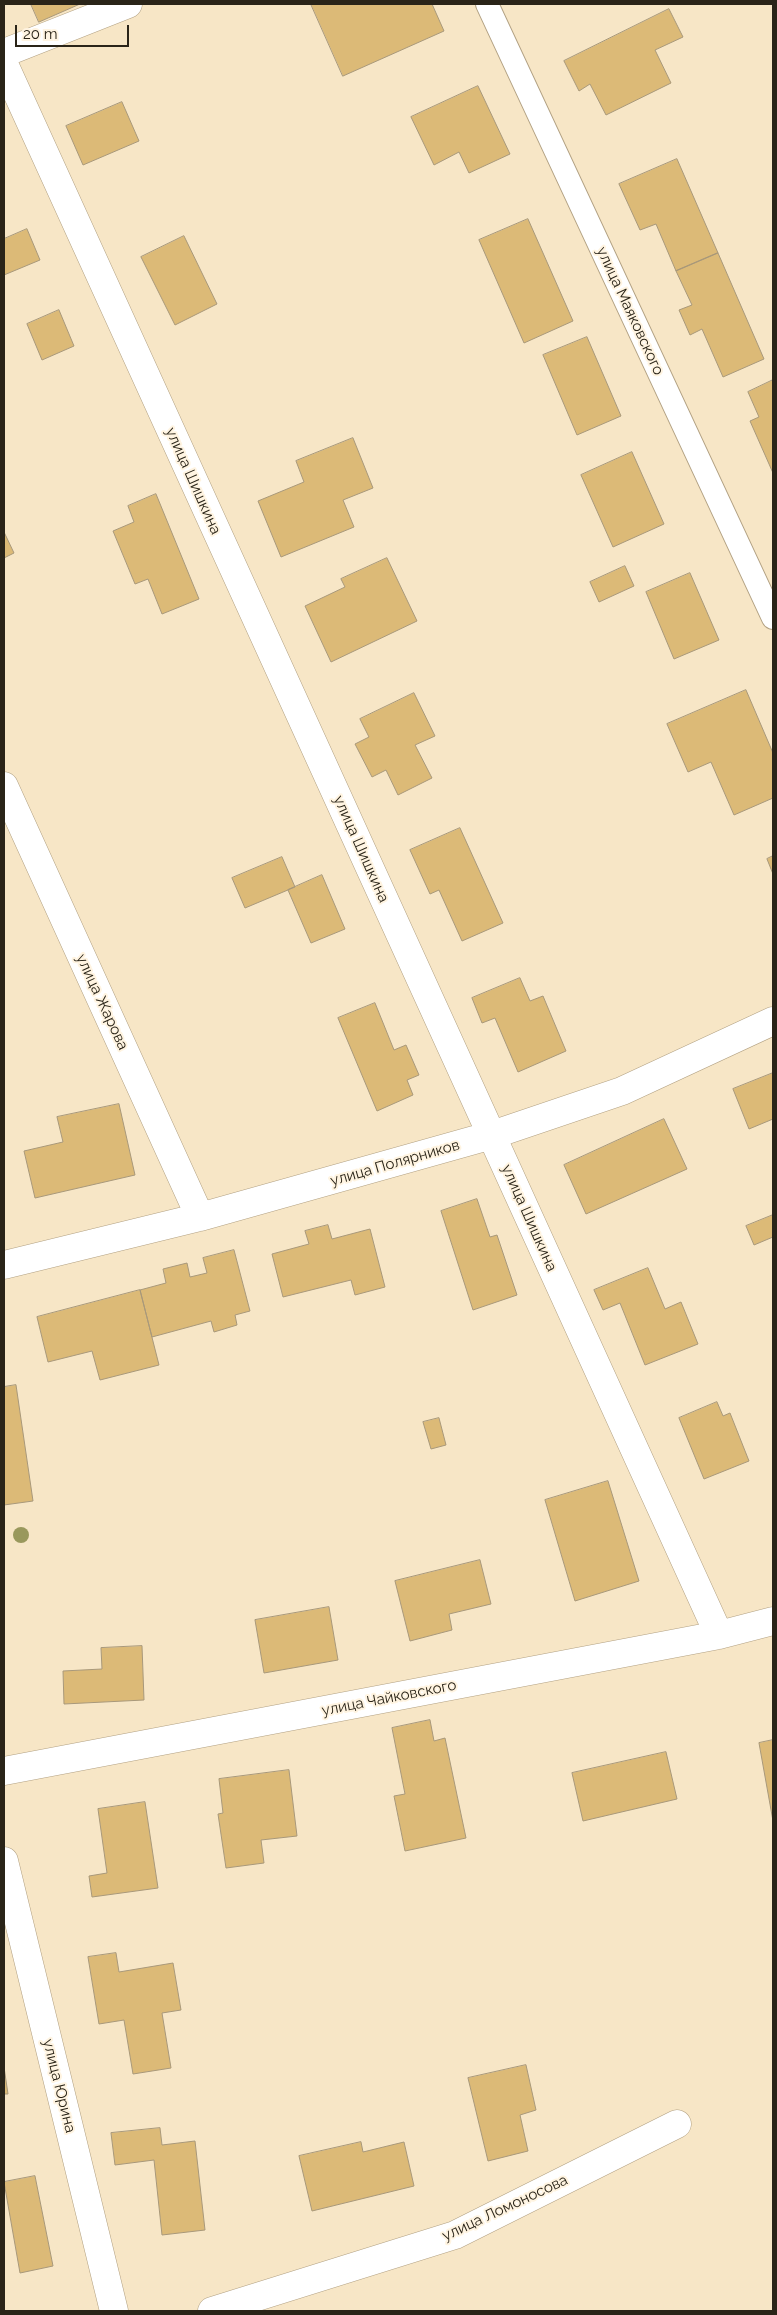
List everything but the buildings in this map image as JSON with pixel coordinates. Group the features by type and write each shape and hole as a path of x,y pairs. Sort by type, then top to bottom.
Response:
{"street":[{"path":"4,53 128,4"},
{"name":"улица Шишкина","path":"4,64 719,1635"},
{"name":"улица Жарова","path":"4,786 200,1217"},
{"name":"улица Полярников","path":"4,1265 200,1217 492,1135 622,1091 773,1021"},
{"name":"улица Чайковского","path":"4,1771 719,1635 773,1621"},
{"name":"улица Юрина","path":"4,1861 114,2311"},
{"name":"улица Ломоносова","path":"212,2311 455,2235 677,2124"}],"lane":[{"name":"улица Маяковского","path":"487,4 773,618"}]}
